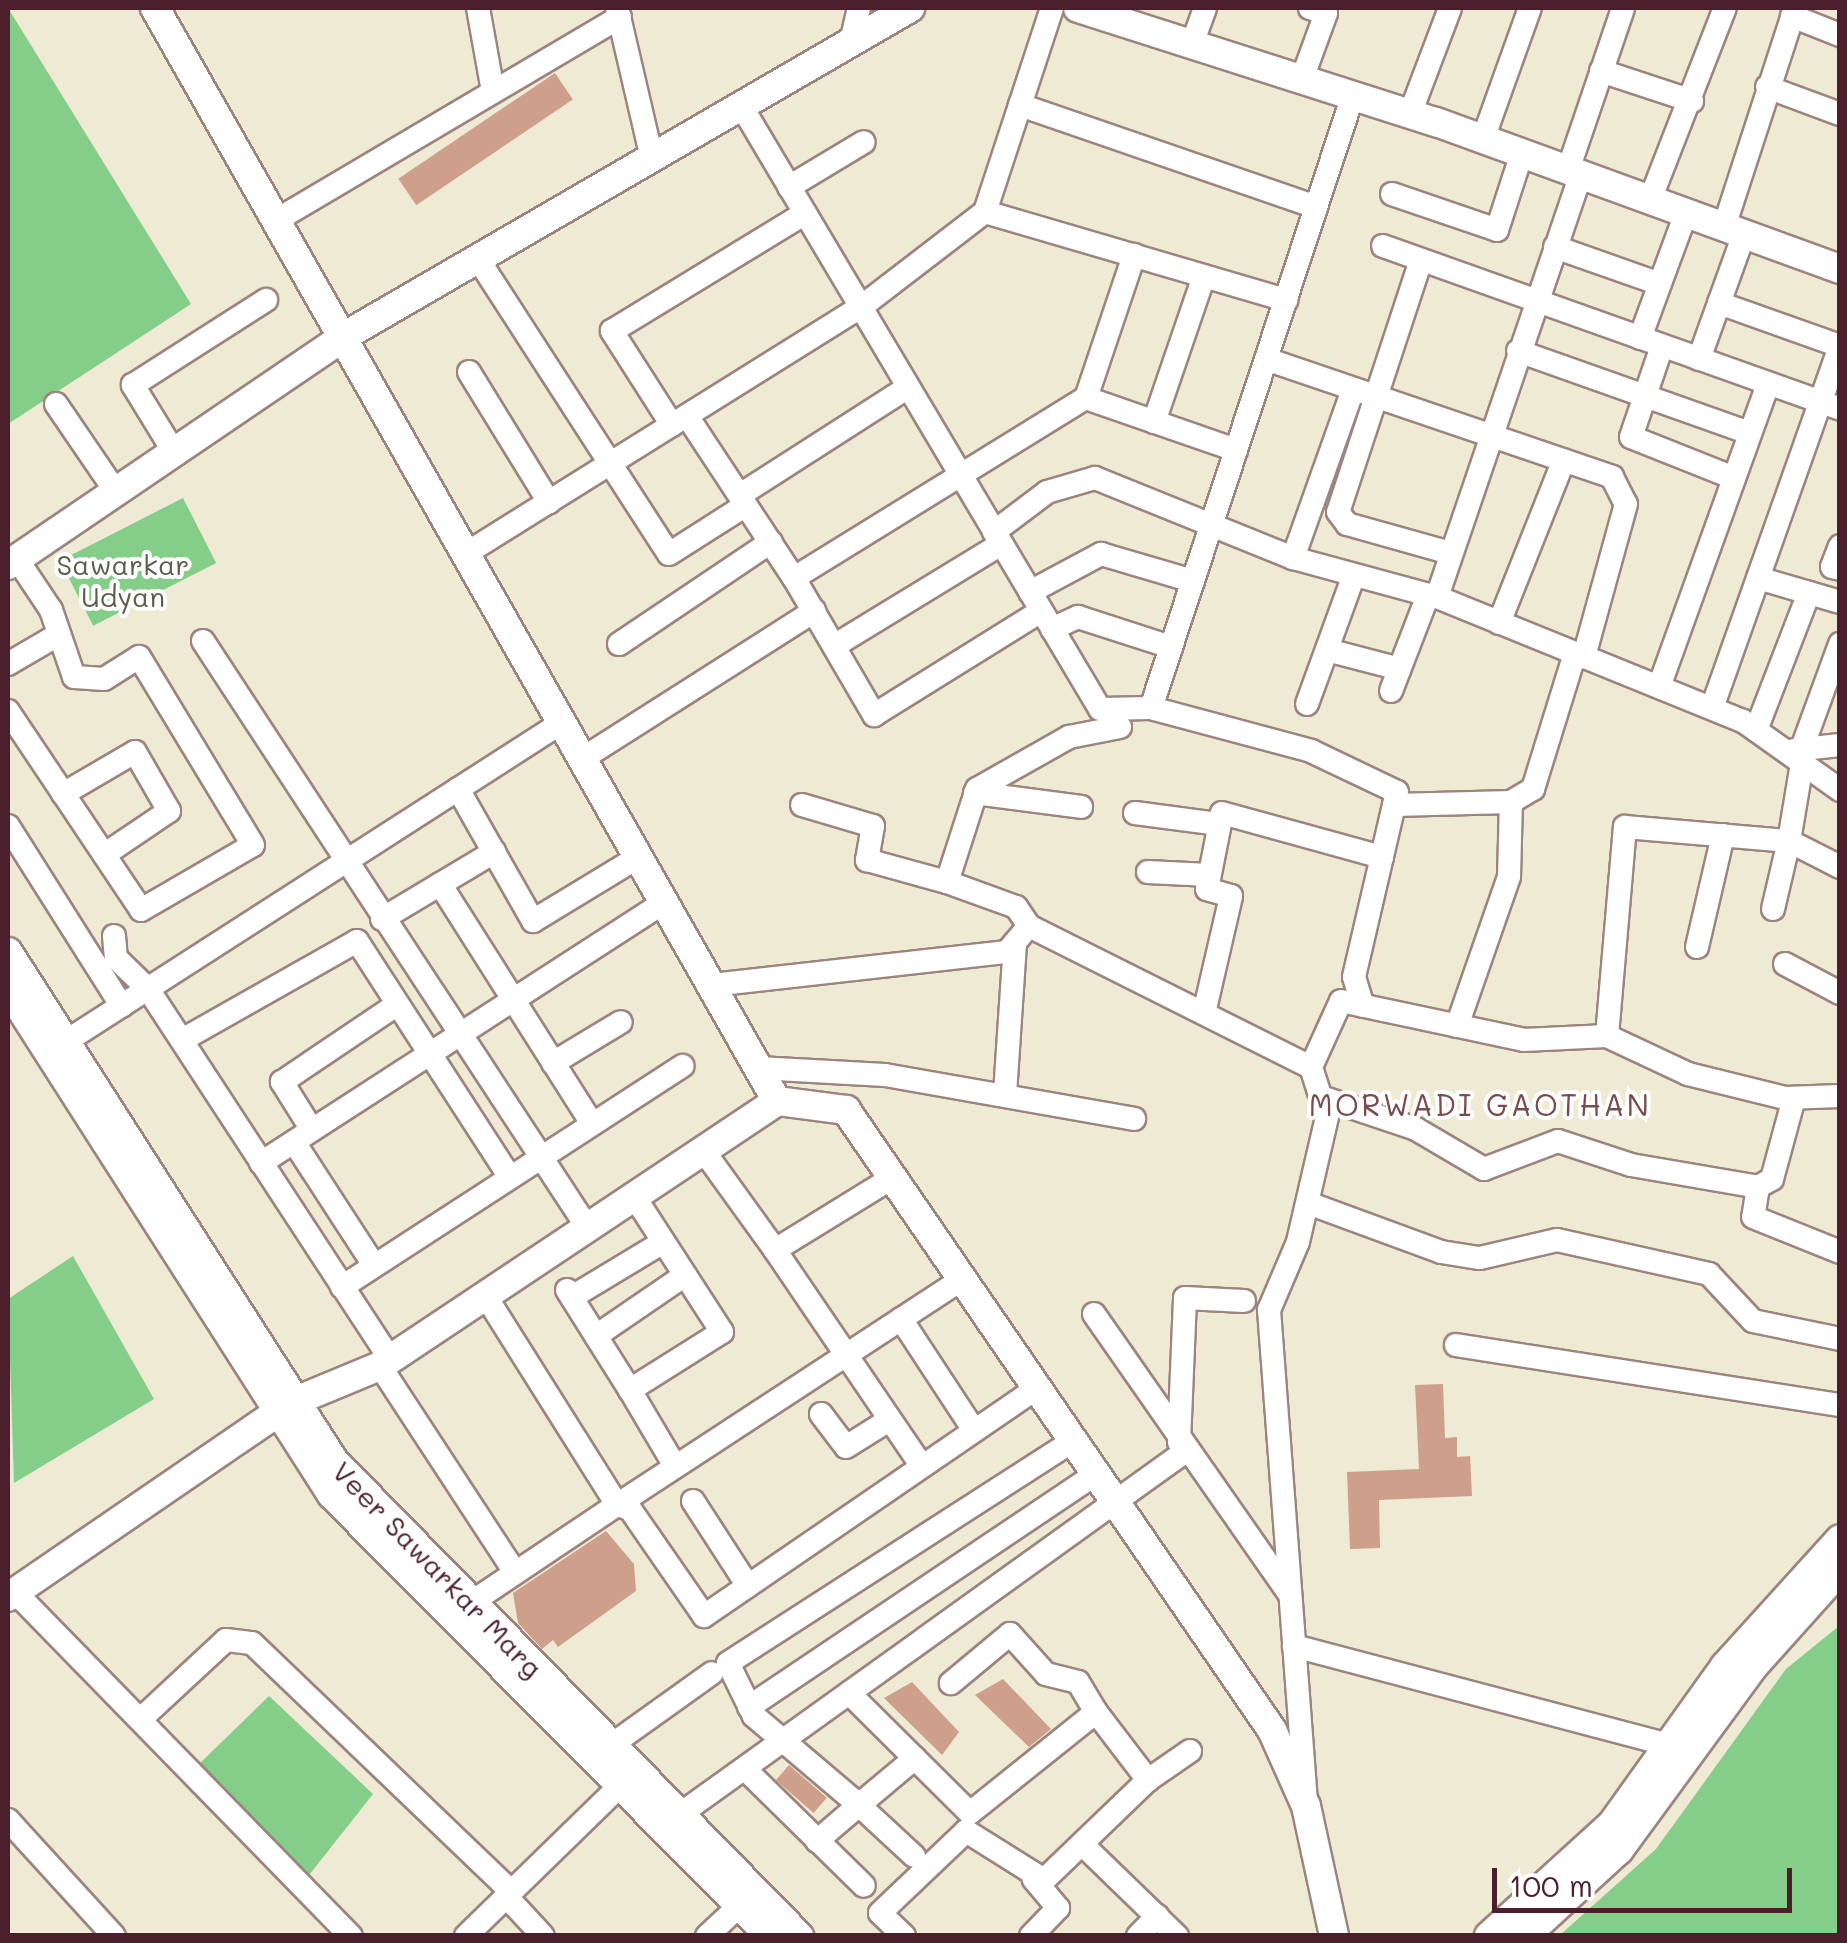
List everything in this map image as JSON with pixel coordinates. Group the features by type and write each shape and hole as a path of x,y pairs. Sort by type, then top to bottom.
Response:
{"street":[{"path":"155,8 348,334 777,1100"},
{"path":"478,8 493,91"},
{"path":"852,38 860,8"},
{"path":"8,711 141,910 253,845 139,657 104,679 74,678 56,636 51,610 12,562 348,334 742,107 852,38 910,8"},
{"path":"470,551 861,307 985,212 1052,8"},
{"path":"1078,8 1144,18 1192,44 1483,139 1840,269"},
{"path":"1192,44 1206,8"},
{"path":"1302,79 1326,13 1310,8"},
{"path":"1410,114 1450,8"},
{"path":"1483,139 1530,8"},
{"path":"1392,691 1450,553 1556,246 1601,71 1622,8"},
{"path":"1650,200 1692,101 1725,8"},
{"path":"280,218 619,12 652,159"},
{"path":"1700,359 1720,303 1767,88 1793,12 1840,35"},
{"path":"1601,71 1692,101"},
{"path":"1767,88 1840,114"},
{"path":"1150,708 1353,95"},
{"path":"1020,105 1316,207"},
{"path":"742,107 1100,709 1150,708 1311,751 1397,792 1354,977 1363,1006"},
{"path":"789,187 864,142"},
{"path":"1392,194 1497,230 1522,154"},
{"path":"985,212 1286,300"},
{"path":"805,213 612,331 743,500 874,715 1041,611 1101,554 1193,581"},
{"path":"1686,213 1660,284 1643,396 1632,427 1636,444 1734,478"},
{"path":"1383,246 1830,405"},
{"path":"1556,246 1660,284"},
{"path":"794,578 1086,398 1134,256"},
{"path":"478,259 549,380 612,463 669,554 908,387"},
{"path":"1421,260 1339,518 1450,553"},
{"path":"1154,422 1204,276"},
{"path":"174,452 133,385 266,300"},
{"path":"1712,708 1758,578 1830,405 1840,347 1720,303"},
{"path":"1518,351 1750,433"},
{"path":"1266,359 1352,392 1612,476 1626,504 1580,655 1533,789 1512,802 1394,805"},
{"path":"469,372 549,502"},
{"path":"1659,687 1768,384"},
{"path":"1294,558 1352,392"},
{"path":"1086,398 1236,450"},
{"path":"56,404 116,492"},
{"path":"1499,622 1564,460"},
{"path":"834,646 998,538 1072,478 1095,478 1294,558 1432,596 1712,708 1797,754 1840,790"},
{"path":"619,644 770,542"},
{"path":"1840,546 1832,566 1840,569"},
{"path":"1307,704 1354,576"},
{"path":"1758,578 1840,602"},
{"path":"1756,730 1808,593"},
{"path":"1041,611 1078,618 1171,647"},
{"path":"585,758 814,612"},
{"path":"8,664 56,636"},
{"path":"203,641 587,1227"},
{"path":"1773,909 1788,841 1797,754 1840,644"},
{"path":"1327,650 1400,669"},
{"path":"65,1042 564,721"},
{"path":"947,882 976,793 1070,737 1120,727"},
{"path":"1797,754 1840,745"},
{"path":"63,794 135,752 169,811 104,855"},
{"path":"458,789 533,921 640,856"},
{"path":"976,793 1081,807"},
{"path":"1458,1026 1509,878 1512,802"},
{"path":"802,805 873,826 867,860 947,882 1016,907 1022,935 1006,1094"},
{"path":"1205,1009 1231,896 1206,889 1219,824 1228,809 1382,857"},
{"path":"1135,813 1219,824"},
{"path":"8,826 122,1006"},
{"path":"1607,1036 1625,827 1788,841 1840,867"},
{"path":"1697,948 1723,835"},
{"path":"382,919 494,852"},
{"path":"1148,872 1209,875"},
{"path":"440,884 591,1122"},
{"path":"261,1163 666,902"},
{"path":"1022,935 1205,1009 1312,1066"},
{"path":"712,985 1007,952 1022,935"},
{"path":"114,936 116,958 148,989 342,1286 384,1363 515,1572"},
{"path":"182,1040 357,941 427,1055 509,1176"},
{"name":"Veer Sawarkar Marg","path":"8,952 346,1511 628,1779 770,1936"},
{"path":"1785,964 1840,993"},
{"path":"1334,1936 1306,1806 1270,1310 1308,1203 1327,1117 1312,1066 1341,1001 1524,1040 1607,1036 1688,1074 1794,1098 1840,1096"},
{"name":"Veer Sawarkar Marg","path":"11,1002 284,1409 368,1502 610,1746 628,1779 679,1815 799,1936"},
{"path":"374,1265 303,1136 282,1082 396,1005"},
{"path":"553,1063 621,1022"},
{"path":"342,1286 682,1066"},
{"path":"758,1068 822,1067 1006,1094 1134,1118"},
{"path":"1321,1097 1416,1129 1484,1169 1558,1141 1758,1187 1772,1179 1794,1098"},
{"path":"351,1936 143,1718 11,1595 284,1409 384,1363 777,1100 846,1110 1272,1730 1306,1806"},
{"path":"703,1150 922,1466"},
{"path":"775,1250 892,1178"},
{"path":"1758,1187 1752,1217 1838,1244"},
{"path":"630,1390 722,1332 634,1196"},
{"path":"1308,1203 1442,1252 1480,1258 1558,1240 1709,1274 1753,1321 1840,1340"},
{"path":"664,1242 570,1294 675,1466"},
{"path":"596,1336 685,1275"},
{"path":"469,1604 962,1279"},
{"path":"486,1295 617,1504 630,1509 704,1616 1037,1388"},
{"path":"679,1815 1117,1504 1182,1446 1185,1298 1244,1301"},
{"path":"1094,1314 1182,1446 1290,1595"},
{"path":"901,1319 974,1430"},
{"path":"1456,1346 1840,1405"},
{"path":"821,1414 846,1447 889,1420"},
{"path":"914,1856 749,1707 727,1671 740,1652 1073,1441"},
{"path":"749,1707 1096,1474"},
{"path":"693,1500 748,1586"},
{"path":"1489,1936 1594,1844 1670,1746 1725,1666 1840,1539"},
{"path":"1526,1936 1620,1850 1752,1668 1840,1570"},
{"path":"951,1682 1010,1634 1046,1674 1078,1682 1148,1780"},
{"path":"143,1718 226,1640 252,1643 508,1893 543,1936"},
{"path":"1294,1646 1670,1746"},
{"path":"610,1746 712,1672"},
{"path":"849,1693 970,1813 1096,1712"},
{"path":"1034,1879 1083,1845 1148,1780 1190,1751"},
{"path":"818,1840 915,1758"},
{"path":"746,1770 864,1886"},
{"path":"466,1936 628,1779"},
{"path":"8,1820 114,1936"},
{"path":"904,1936 880,1913 966,1831 1034,1879 1058,1908 1031,1936"},
{"path":"1083,1845 1177,1936"},
{"path":"707,1936 740,1906"},
{"path":"1138,1936 1157,1916"}],"green space":[{"path":"8,8 191,304 8,424"},
{"name":"Sawarkar Udyan","path":"183,498 216,563 93,626 60,561"},
{"path":"73,1256 154,1399 14,1483 8,1299"},
{"path":"1839,1626 1839,1935 1560,1935 1656,1849 1786,1669"},
{"path":"269,1696 373,1794 302,1884 198,1765"}],"building":[{"path":"555,73 573,100 416,205 398,179"},
{"path":"1443,1384 1445,1438 1457,1437 1457,1457 1470,1456 1472,1496 1379,1500 1380,1548 1350,1549 1347,1472 1419,1469 1415,1385"},
{"path":"606,1531 634,1564 636,1591 558,1647 553,1640 542,1649 518,1623 513,1593"},
{"path":"1003,1679 1051,1729 1029,1747 975,1695"},
{"path":"912,1682 959,1732 942,1755 884,1698"},
{"path":"789,1765 827,1798 814,1813 776,1780"}],"district":[{"name":"MORWADI GAOTHAN","path":"1480,1104"}]}
